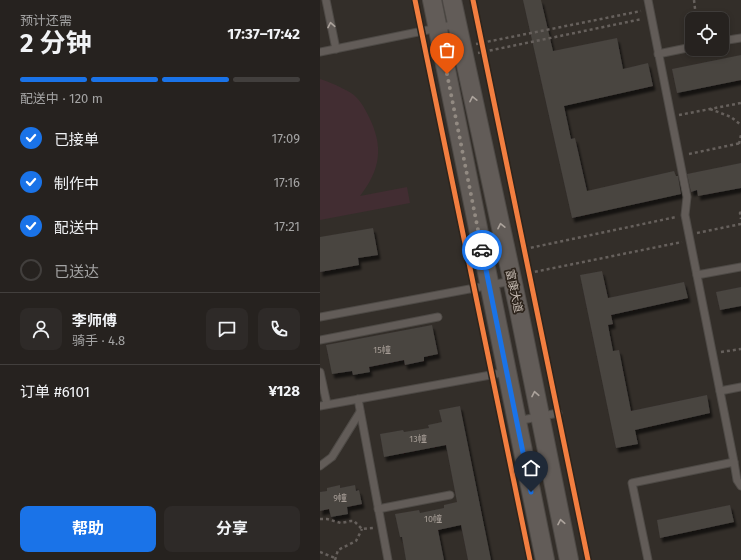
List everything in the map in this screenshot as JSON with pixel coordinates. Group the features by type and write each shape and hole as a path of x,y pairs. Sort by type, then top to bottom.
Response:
{"street":[{"name":"富康大道","path":"432,0 546,560"},
{"name":"富康大道","path":"452,0 512,281 569,560"}],"lane":[{"path":"326,0 336,49"},
{"path":"648,0 686,197 685,215 689,237 737,480 741,486"},
{"path":"320,52 458,24"},
{"path":"729,40 741,38"},
{"path":"658,54 685,48"},
{"path":"697,275 741,267"},
{"path":"320,317 512,281"},
{"path":"320,340 438,317"},
{"path":"320,372 323,405 507,372"},
{"path":"720,391 741,387"},
{"path":"358,399 388,560"},
{"path":"320,466 332,457 360,412"},
{"path":"517,421 558,413"},
{"path":"648,560 632,482 734,462"},
{"path":"378,509 450,495"}],"path":[{"path":"694,0 695,12"},
{"path":"463,52 482,43 651,13"},
{"path":"463,52 484,51 651,13"},
{"path":"480,36 485,59"},
{"path":"678,115 741,103"},
{"path":"710,109 730,117 741,125"},
{"path":"678,156 740,144 741,135"},
{"path":"741,212 741,219"},
{"path":"524,249 685,215"},
{"path":"530,273 741,224"},
{"path":"523,242 526,255"},
{"path":"528,267 531,281"},
{"path":"712,354 741,349"},
{"path":"320,519 327,519 341,523 351,520 354,521 362,530 368,530 381,526"},
{"path":"320,552 335,559 338,550 356,541 362,530"}],"shaded area":[{"path":"320,79 340,87 354,95 363,106 373,126 378,147 378,157 372,176 360,196 407,187 410,203 320,220"}],"building":[{"path":"523,0 541,0 553,51 617,38 623,69 648,63 653,86 564,106 571,139 575,138 587,191 674,171 676,176 678,176 681,194 572,218"},
{"path":"741,55 741,80 677,93 672,69"},
{"path":"741,163 741,188 698,196 697,190 691,192 687,174"},
{"path":"373,228 378,255 358,258 359,265 320,272 320,237"},
{"path":"602,271 608,298 684,282 688,298 611,315 613,324 608,325 613,351 619,350 631,411 707,395 710,413 635,430 638,444 616,448 580,275"},
{"path":"741,287 741,306 720,310 716,292"},
{"path":"432,325 438,354 424,357 424,361 405,365 404,360 369,367 370,372 353,375 352,371 332,374 326,345"},
{"path":"460,406 491,560 468,560 461,525 438,530 444,560 406,560 402,537 400,537 395,514 419,510 420,513 444,508 444,505 457,502 446,445 384,457 380,434 429,428 428,425 442,422 439,410"},
{"path":"340,485 340,488 355,485 356,491 359,490 362,504 347,507 348,514 331,517 329,509 320,511 320,492 327,491 327,488"},
{"path":"730,505 734,522 660,538 657,520"}],"cycle path":[{"path":"415,0 530,560"},
{"path":"473,0 588,560"}],"way so far":[{"path":"447,74 482,250"}],"route":[{"path":"482,250 531,492"}]}
